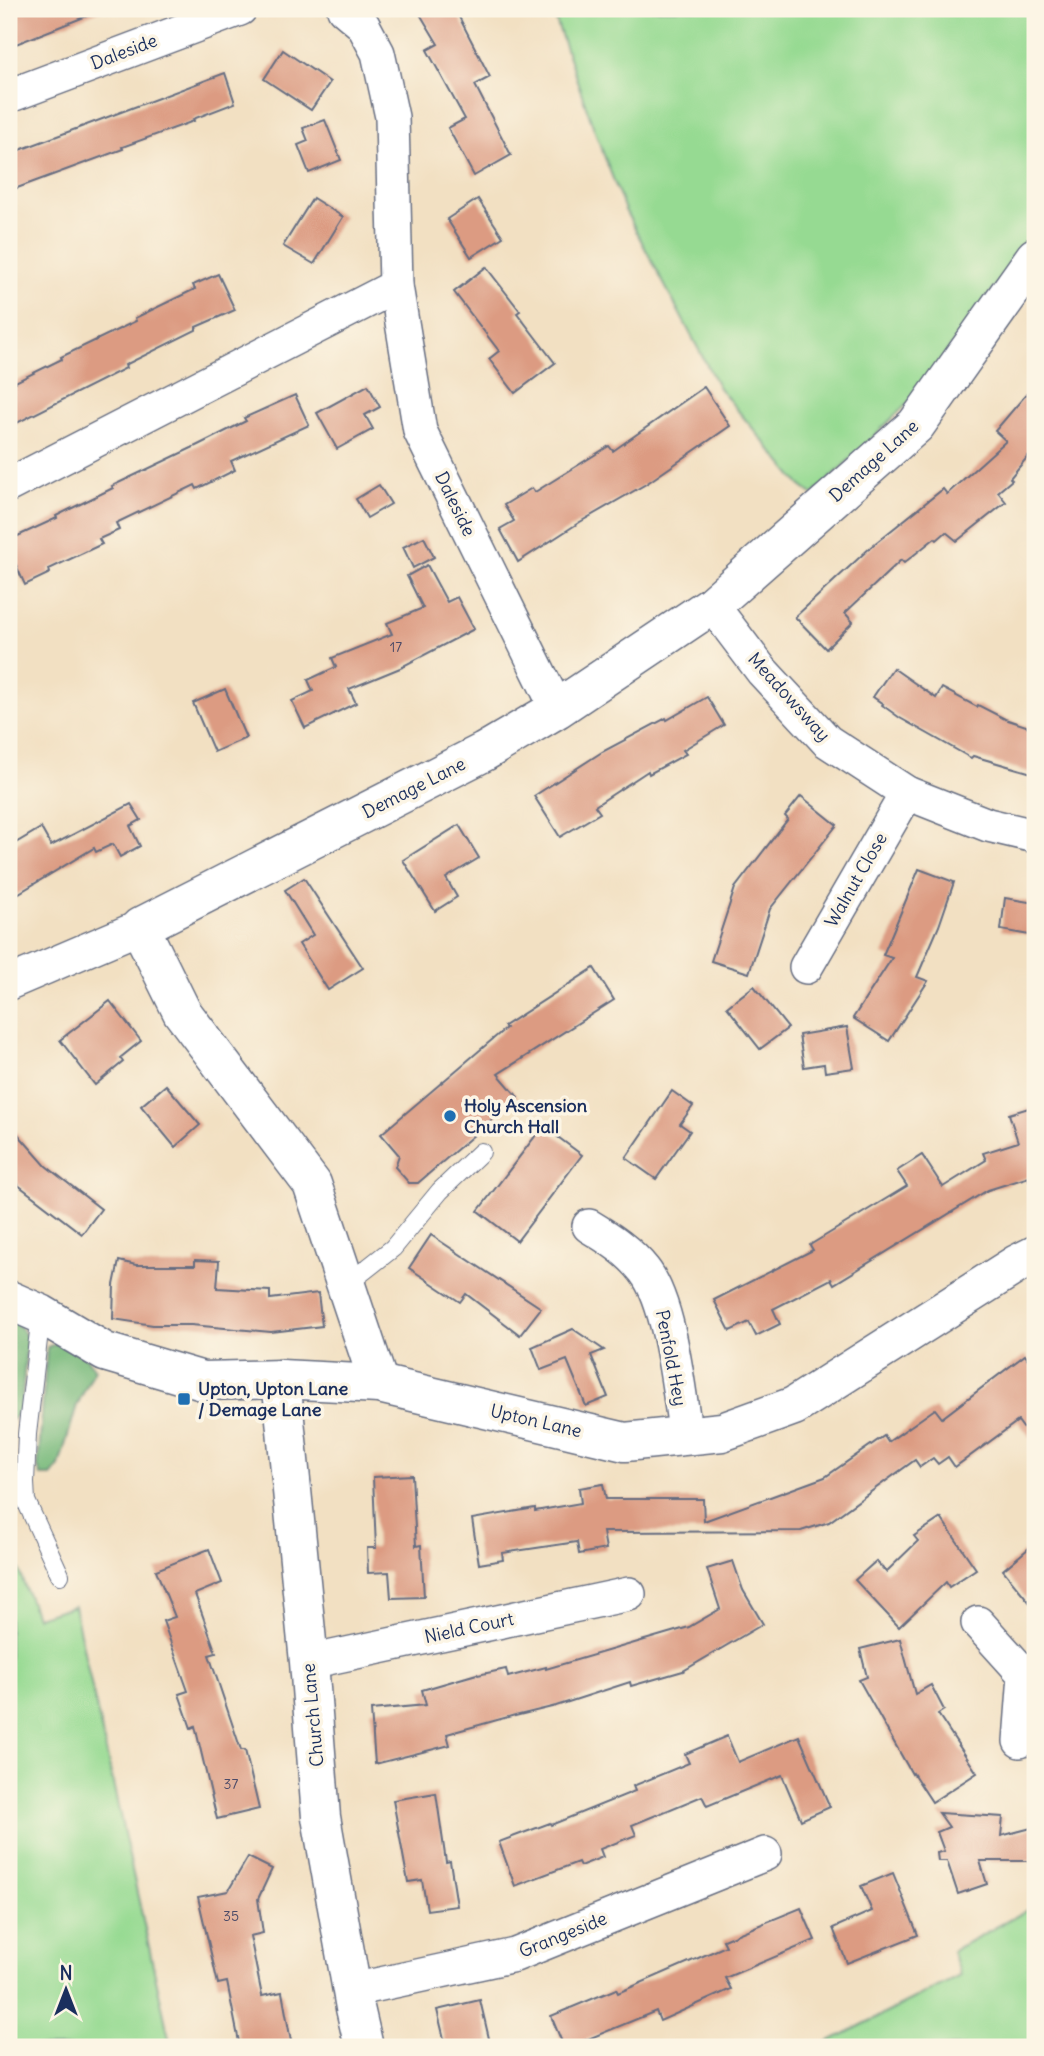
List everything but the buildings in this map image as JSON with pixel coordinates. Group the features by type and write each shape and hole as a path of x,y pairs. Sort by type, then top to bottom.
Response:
{"street":[{"name":"Daleside","path":"9,96 240,9"},
{"name":"Daleside","path":"344,9 363,25 378,53 392,117 396,286 420,431 557,709"},
{"name":"Demage Lane","path":"140,927 484,752 557,709 712,605 916,425 1035,257"},
{"path":"9,485 396,286"},
{"name":"Meadowsway","path":"712,605 762,671 827,741 906,793 988,825 1035,836"},
{"name":"Walnut Close","path":"806,967 906,793"},
{"path":"10,981 140,927 182,1012 312,1184 379,1384"},
{"name":"Penfold Hey","path":"589,1226 617,1244 644,1270 660,1301 686,1437"},
{"name":"Upton Lane","path":"25,1307 106,1352 203,1381 281,1379 379,1384 625,1442 722,1432 794,1406 1035,1255"},
{"name":"Church Lane","path":"281,1379 309,1662 321,1817 364,2047"},
{"name":"Nield Court","path":"309,1662 628,1594"},
{"path":"978,1623 1030,1671 1020,1741"},
{"name":"Grangeside","path":"353,1990 514,1955 765,1854"}],"lane":[{"path":"346,1285 393,1248 440,1191 481,1152"},
{"path":"25,1307 26,1501 60,1575"}],"green space":[{"path":"552,9 1035,9 1035,233 911,400 813,495 800,485 719,388 625,210"},
{"path":"9,1318 15,1321 27,1337 21,1410 12,1419 9,1418"},
{"path":"60,1342 84,1355 95,1369 77,1405 59,1466 51,1476 41,1476 38,1467 47,1347"},
{"path":"9,1543 36,1617 74,1606 171,2047 9,2047"},
{"path":"1035,1906 1035,2047 818,2047 960,1976 952,1951"}],"place":[{"name":"Holy Ascension Church Hall","path":"450,1116"},
{"name":"Upton, Upton Lane / Demage Lane","path":"184,1399"}]}
